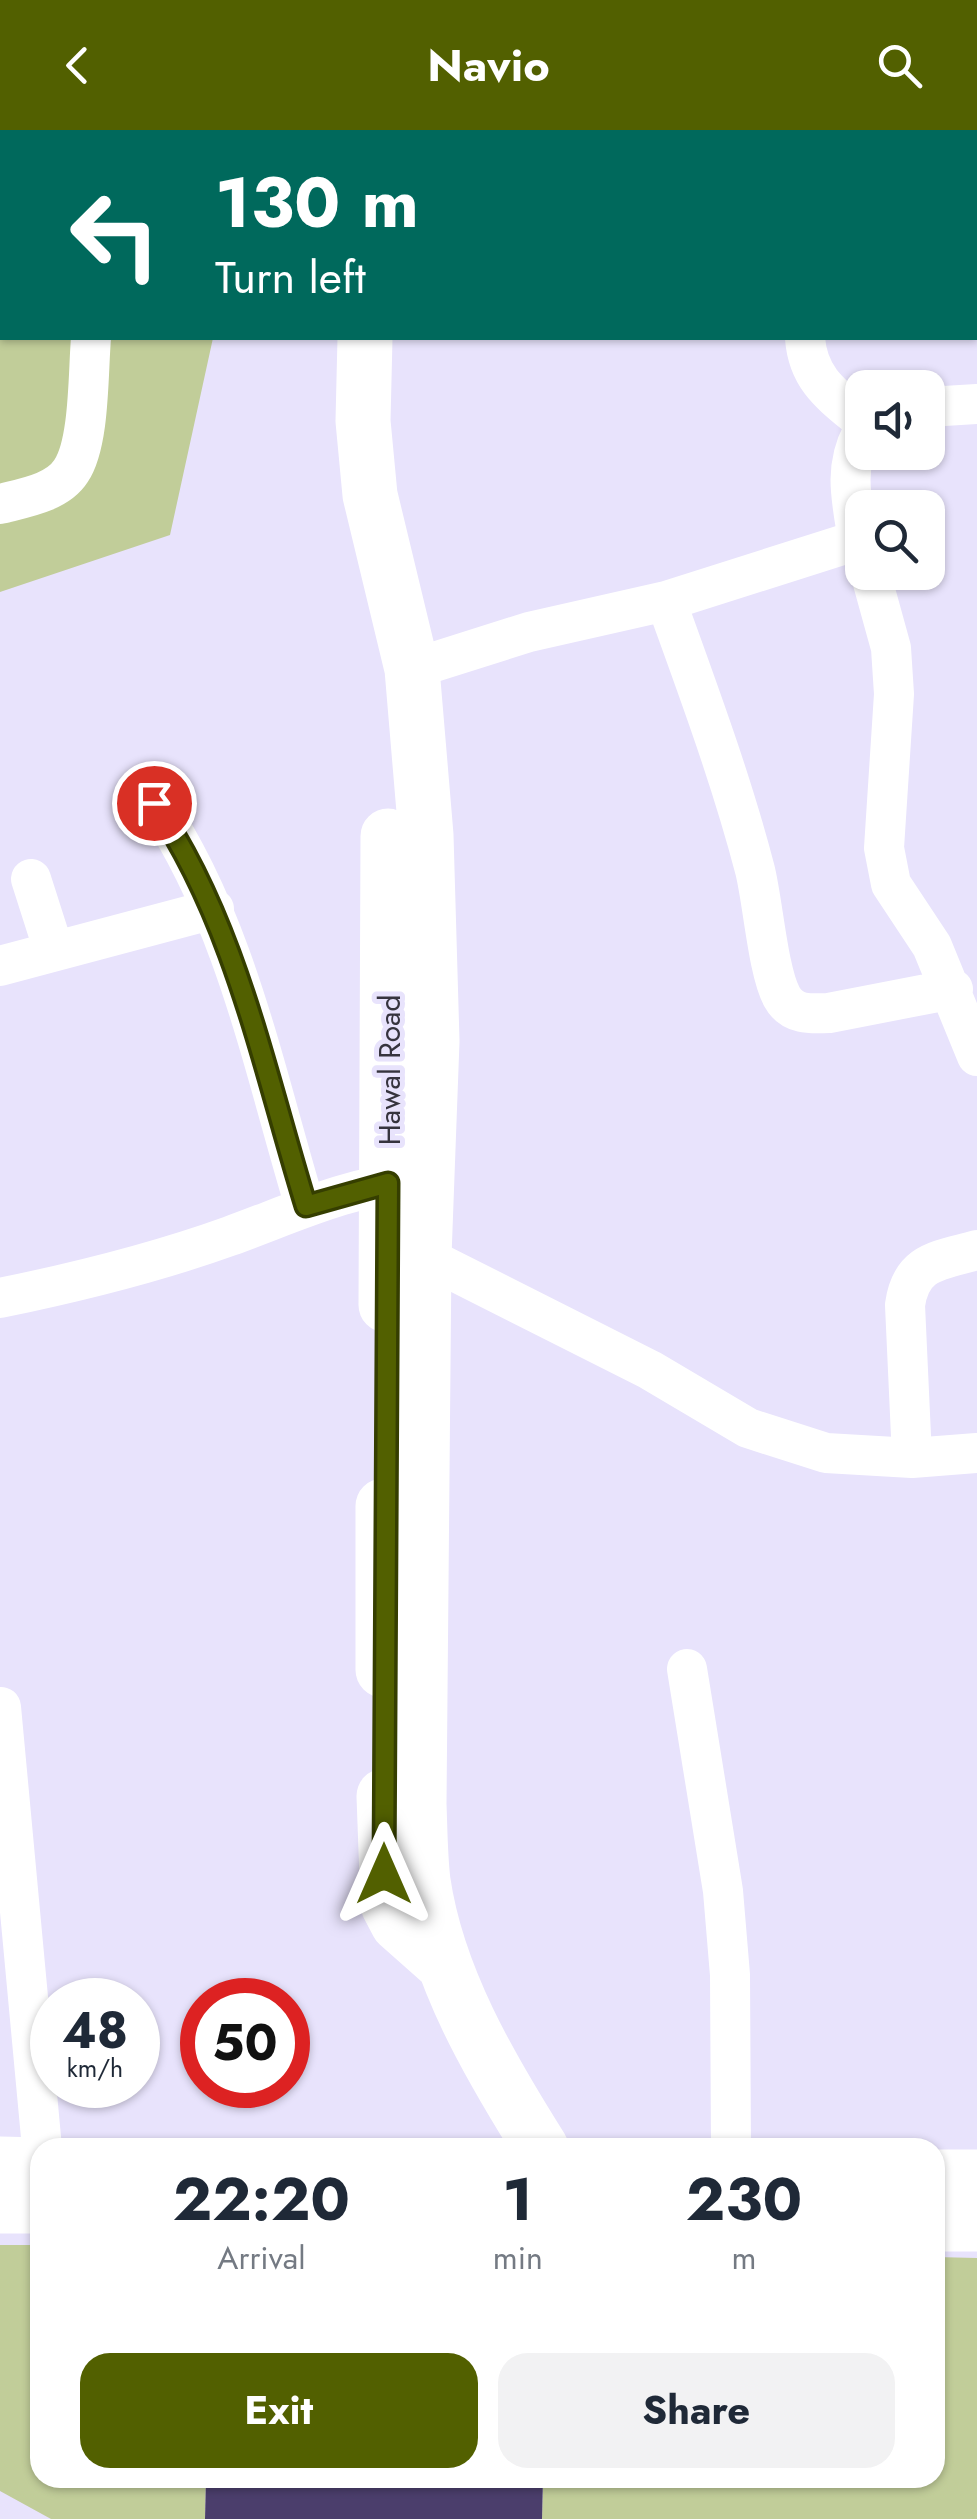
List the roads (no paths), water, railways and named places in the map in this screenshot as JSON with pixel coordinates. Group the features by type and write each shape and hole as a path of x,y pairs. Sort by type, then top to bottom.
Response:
{"main road":[{"name":"Hawal Road","path":"334,340 332,452 337,506 376,670 383,726 409,1181 424,1256 419,1804 423,1880 444,1965 484,2050 535,2138"},
{"name":"Hawal Road","path":"365,340 363,421 370,495 412,670 426,835 409,1181 384,1874 388,1905 398,1924 444,1965"},
{"path":"0,2164 30,2165"},
{"path":"945,2178 977,2177"},
{"path":"0,2206 30,2206"},
{"path":"945,2224 977,2224"}],"street":[{"path":"0,504 48,490 71,472 81,444 91,340"},
{"path":"805,340 806,358 818,383 845,406"},
{"path":"945,406 977,404"},
{"path":"412,670 529,632 845,559"},
{"path":"874,590 891,648 894,694 884,848 891,884 932,946 953,989 977,1056"},
{"path":"666,601 732,783 763,900 779,993 789,1008 829,1013 953,989"},
{"path":"154,803 187,851 214,909 306,1206"},
{"path":"31,879 54,952"},
{"path":"0,966 214,909"},
{"path":"0,1298 138,1266 306,1206 409,1181"},
{"path":"912,1458 905,1305 908,1282 922,1267 977,1250"},
{"path":"424,1256 650,1370 748,1428 826,1453 912,1458 977,1453"},
{"path":"687,1669 723,1890 730,1975 731,2138"},
{"path":"2,1707 41,2138"}]}
